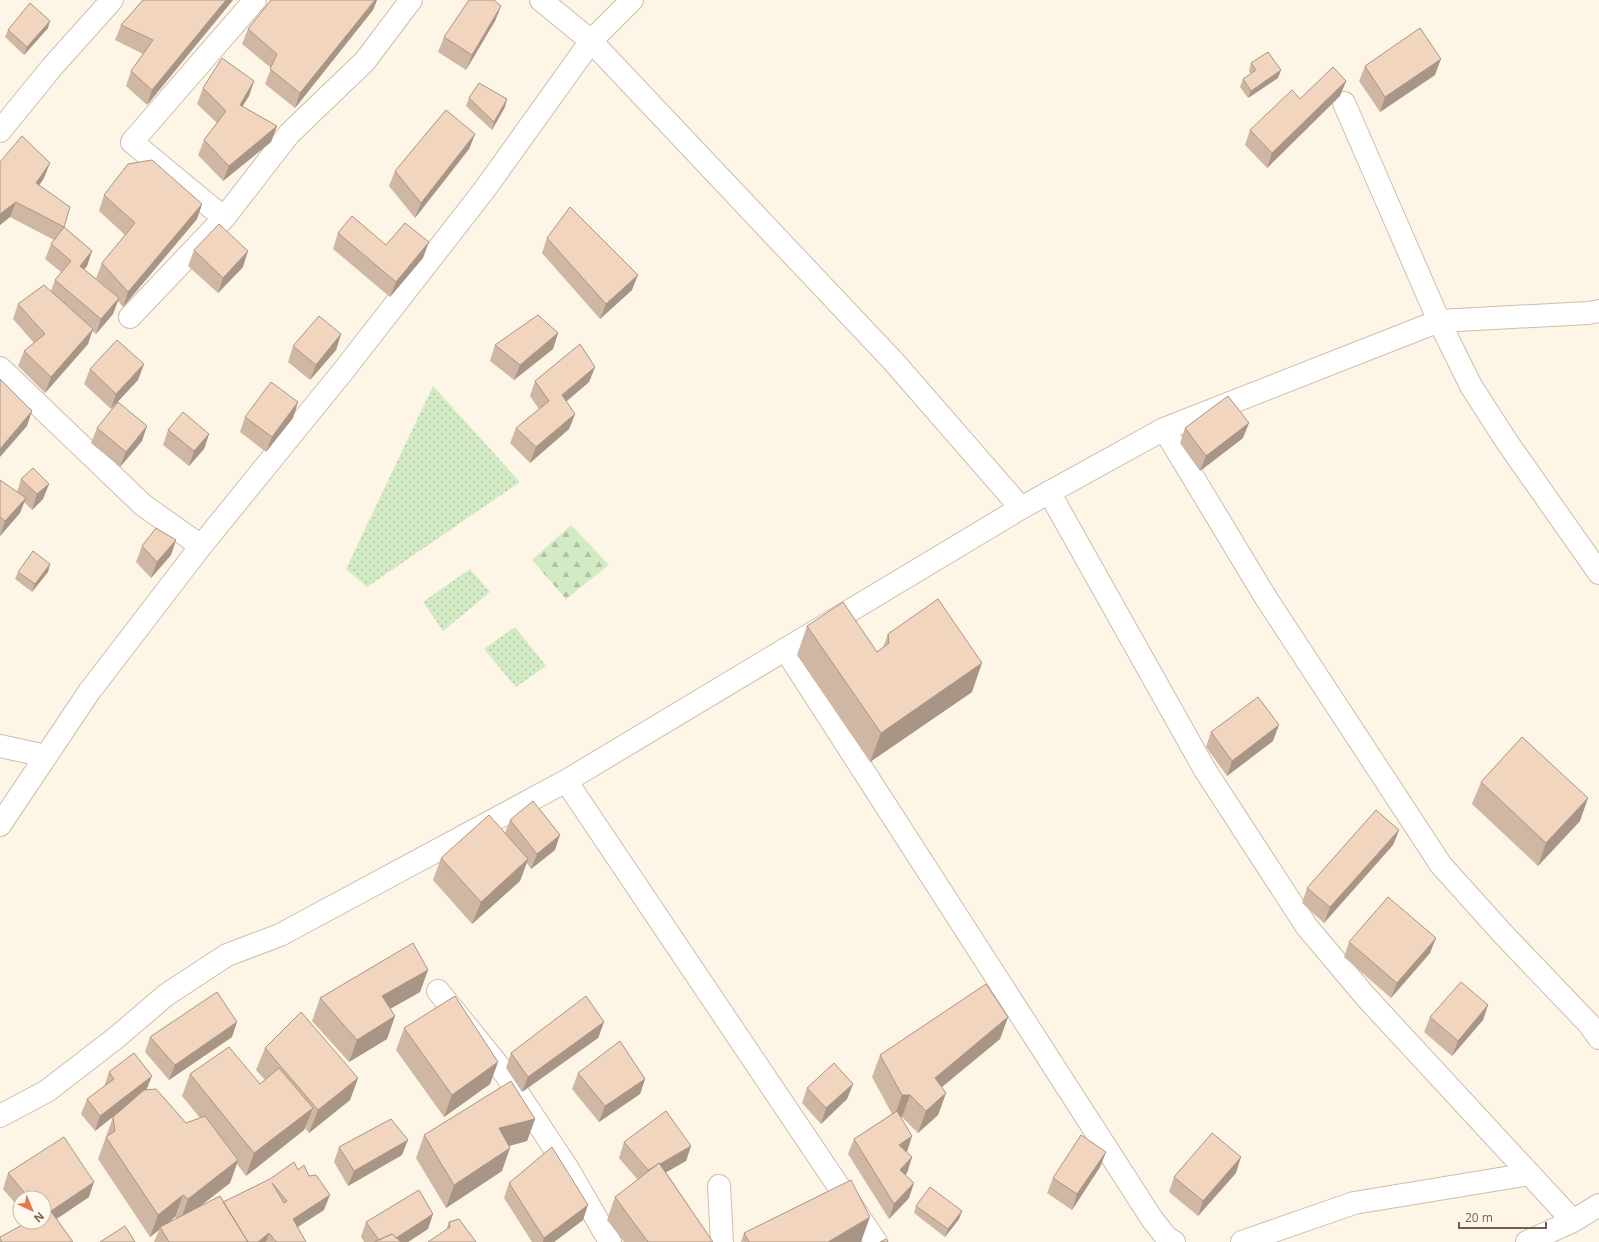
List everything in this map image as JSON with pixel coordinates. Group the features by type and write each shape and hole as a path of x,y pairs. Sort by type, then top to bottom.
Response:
{"street":[{"path":"0,131 52,67 112,0"},
{"path":"224,218 132,142 255,0"},
{"path":"130,317 224,218 289,134 365,61 411,0"},
{"path":"541,0 591,41 894,362 1021,508"},
{"path":"0,825 89,692 201,546 344,370 485,189 591,41 632,0"},
{"path":"1344,103 1439,322 1471,386 1507,442 1599,573"},
{"path":"0,1116 47,1091 117,1037 166,994 228,955 280,935 566,781 1021,508 1164,429 1439,322 1588,313 1599,311"},
{"path":"0,368 143,505 201,546"},
{"path":"1164,429 1266,598 1441,865 1502,934 1589,1024 1599,1038"},
{"path":"1049,492 1205,770 1307,927 1366,997 1573,1221"},
{"path":"785,649 1152,1219 1167,1238 1174,1242"},
{"path":"0,746 46,756"},
{"path":"566,781 876,1242"},
{"path":"438,991 506,1075 568,1170 610,1242"},
{"path":"1242,1242 1354,1203 1530,1174"},
{"path":"719,1186 722,1242"},
{"path":"1527,1242 1573,1221 1599,1205"}],"green space":[{"path":"433,386 520,482 367,587 346,569"},
{"path":"571,525 609,565 566,599 532,560"},
{"path":"470,569 490,592 443,631 423,602"},
{"path":"515,627 546,666 516,687 484,649"}],"building":[{"path":"143,0 226,0 152,90 131,71 153,40 121,25"},
{"path":"271,0 375,0 300,93 270,69 277,54 248,29"},
{"path":"469,0 494,0 501,6 472,55 444,37"},
{"path":"30,3 50,21 27,47 8,30"},
{"path":"1420,28 1441,59 1385,97 1365,66"},
{"path":"1268,52 1281,70 1251,91 1243,79 1256,70 1251,63"},
{"path":"222,58 254,81 240,105 277,126 229,166 204,140 226,111 203,88"},
{"path":"1333,67 1346,81 1272,153 1250,130 1292,90 1300,99"},
{"path":"479,83 507,99 494,122 469,98"},
{"path":"446,110 475,134 421,203 395,171"},
{"path":"22,136 50,163 36,183 70,207 64,227 16,202 0,214 0,162"},
{"path":"152,160 202,204 128,292 102,263 135,223 104,195 128,164"},
{"path":"570,207 638,275 606,304 547,238"},
{"path":"352,216 386,245 405,223 429,242 396,282 338,233"},
{"path":"219,224 248,251 223,278 194,250"},
{"path":"64,227 92,251 80,266 119,298 101,319 55,280 71,261 51,244"},
{"path":"44,285 93,329 51,377 24,351 45,334 18,304"},
{"path":"538,315 558,333 520,365 495,345"},
{"path":"319,316 341,334 316,365 293,346"},
{"path":"117,340 144,364 116,394 90,369"},
{"path":"580,344 595,367 562,395 575,414 536,447 516,428 549,401 535,381"},
{"path":"0,379 32,411 0,449"},
{"path":"271,382 298,402 272,437 245,417"},
{"path":"1228,396 1249,423 1206,456 1185,428"},
{"path":"118,402 147,426 126,452 97,428"},
{"path":"183,412 209,434 194,451 168,430"},
{"path":"33,468 49,484 37,494 21,479"},
{"path":"0,480 26,498 5,521 0,517"},
{"path":"156,528 176,540 157,562 142,546"},
{"path":"33,551 50,564 35,584 18,572"},
{"path":"938,599 982,663 881,733 807,626 843,602 877,652 889,643 888,634"},
{"path":"1258,697 1279,725 1232,761 1211,732"},
{"path":"1522,737 1588,798 1546,843 1481,782"},
{"path":"533,801 560,835 537,854 510,820"},
{"path":"1376,810 1399,830 1330,907 1307,888"},
{"path":"489,815 528,859 481,902 441,858"},
{"path":"1388,897 1436,938 1397,983 1349,942"},
{"path":"413,943 428,970 382,996 395,1016 357,1040 320,998"},
{"path":"1461,982 1488,1005 1458,1041 1430,1017"},
{"path":"986,984 1008,1017 935,1078 946,1093 926,1111 910,1095 902,1095 880,1055"},
{"path":"217,992 237,1022 175,1065 150,1037"},
{"path":"455,996 498,1062 452,1095 404,1028"},
{"path":"586,996 604,1022 528,1077 511,1053"},
{"path":"301,1012 358,1078 318,1110 265,1048"},
{"path":"620,1041 645,1079 605,1106 578,1073"},
{"path":"229,1047 260,1084 279,1068 313,1108 254,1153 190,1074"},
{"path":"134,1053 152,1076 100,1116 87,1099 114,1079 109,1072"},
{"path":"834,1063 853,1084 826,1108 807,1088"},
{"path":"511,1081 535,1119 499,1128 510,1148 454,1185 424,1135"},
{"path":"156,1089 186,1123 205,1116 238,1160 188,1199 183,1195 158,1215 106,1137 115,1131 113,1117 144,1090"},
{"path":"666,1111 691,1146 648,1170 624,1142"},
{"path":"897,1111 912,1136 899,1145 912,1157 900,1170 914,1183 894,1204 854,1139"},
{"path":"391,1119 408,1140 354,1171 339,1147"},
{"path":"1212,1133 1241,1157 1203,1201 1174,1177"},
{"path":"1081,1135 1106,1152 1077,1194 1053,1178"},
{"path":"64,1137 94,1182 52,1210 52,1190 22,1190 8,1173"},
{"path":"552,1147 588,1205 544,1238 509,1183"},
{"path":"294,1162 298,1170 304,1165 309,1176 316,1175 330,1195 293,1219 306,1242 276,1242 269,1233 258,1242 248,1242 223,1202 270,1179","holes":["272,1183 287,1201 284,1203"]},
{"path":"659,1163 713,1242 648,1242 615,1197"},
{"path":"851,1180 870,1217 828,1242 749,1242 744,1233"},
{"path":"930,1187 962,1211 948,1229 916,1206"},
{"path":"419,1190 433,1214 396,1238 392,1234 379,1240 366,1222"},
{"path":"220,1196 248,1242 169,1242 160,1227"},
{"path":"52,1213 73,1242 2,1242 0,1237 13,1230 52,1230"},
{"path":"459,1219 476,1242 428,1242 450,1227 449,1222"},
{"path":"125,1226 135,1242 100,1242"},
{"path":"392,1234 401,1242 374,1242"},
{"path":"886,1239 888,1242 880,1242"}]}
